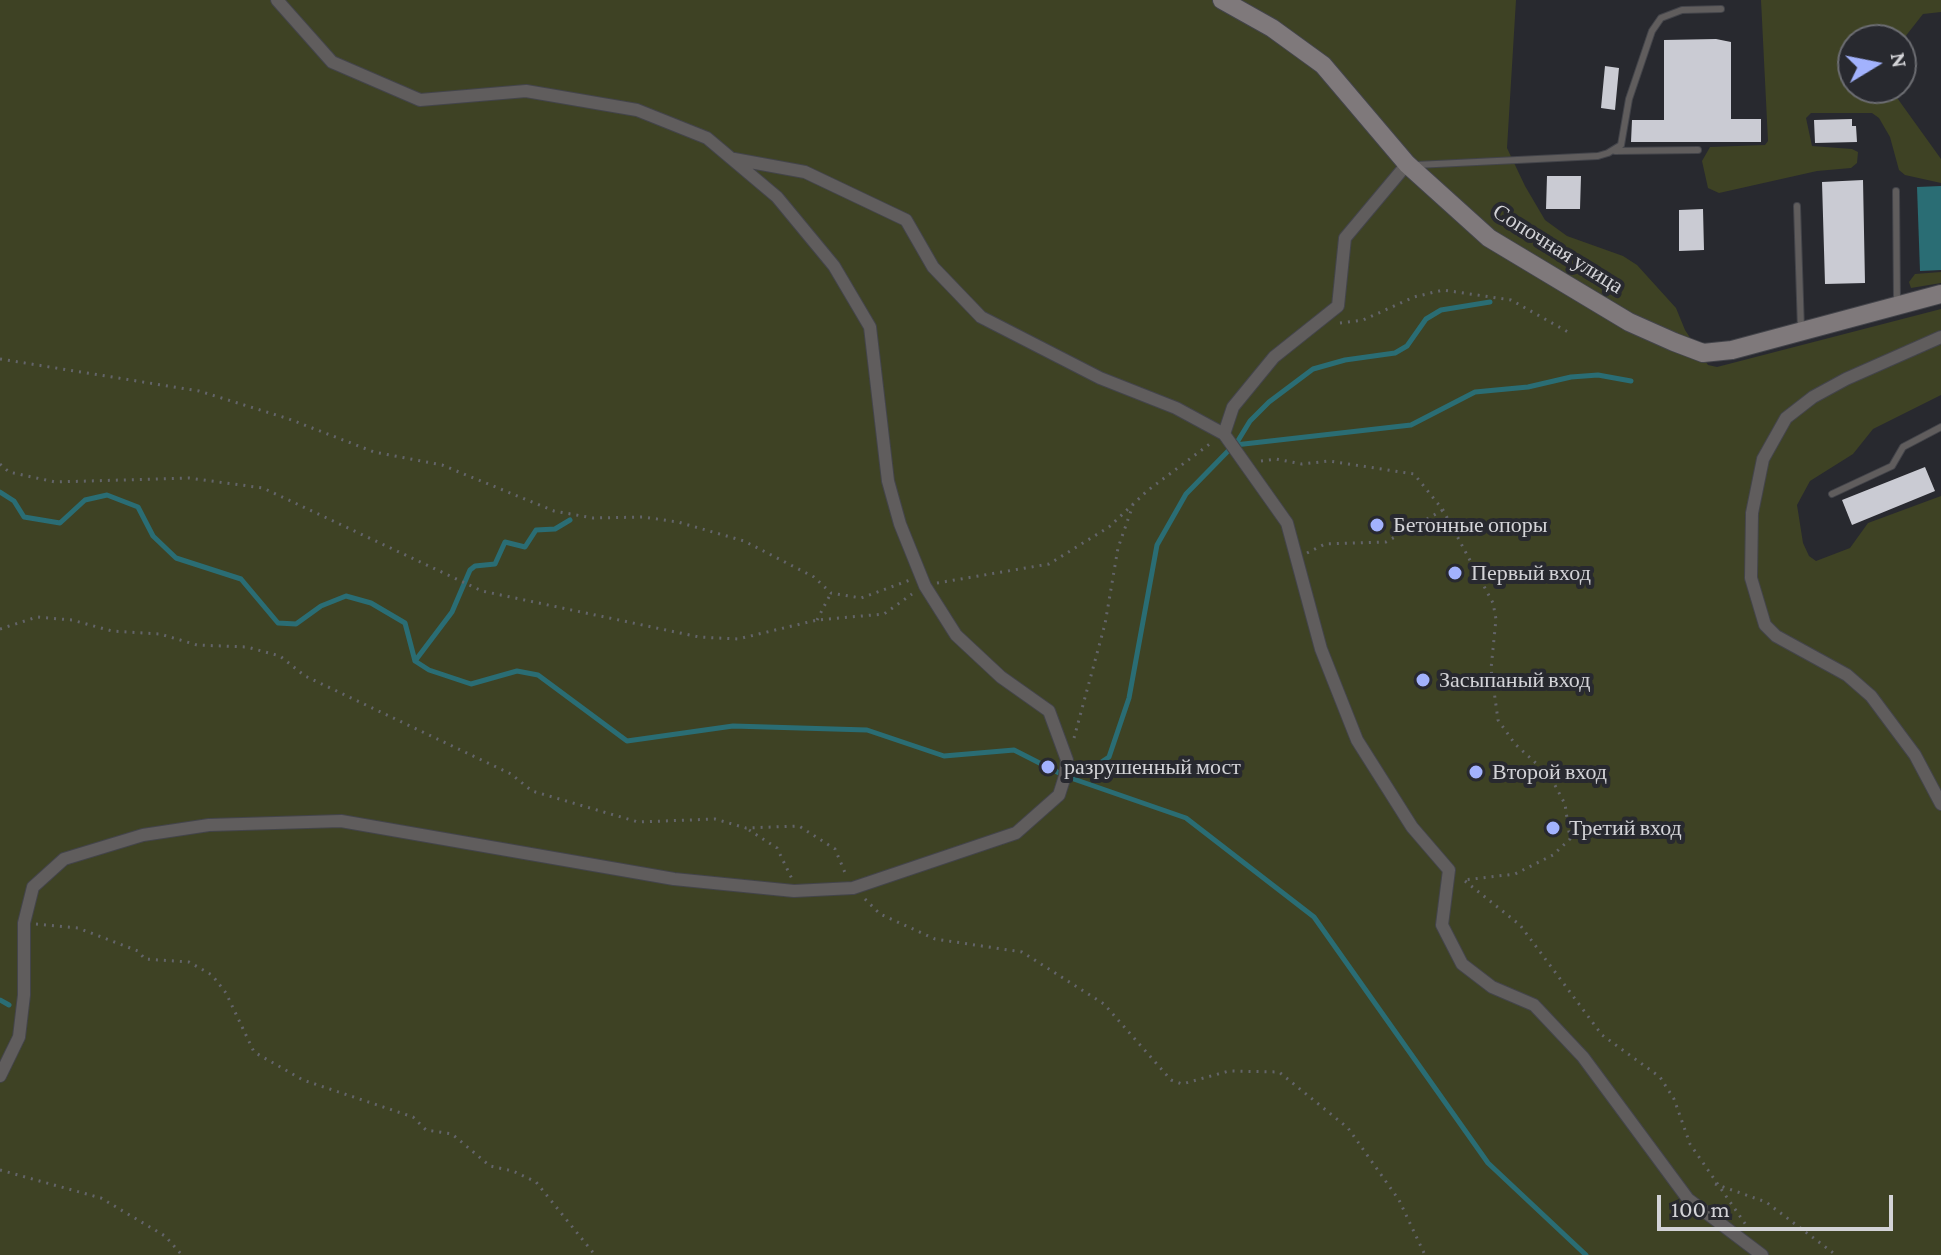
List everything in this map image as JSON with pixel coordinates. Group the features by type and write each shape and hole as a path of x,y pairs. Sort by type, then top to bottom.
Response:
{"main road":[{"name":"Сопочная улица","path":"1222,0 1272,28 1323,65 1408,164 1489,238 1629,322 1674,342 1703,353 1732,350 1941,294"}],"street":[{"path":"0,1076 19,1037 24,995 24,923 33,887 64,859 143,835 209,825 341,821 674,879 794,891 853,888 1016,833 1059,795 1067,760 1049,711 1001,677 956,635 923,580 888,481 870,327 834,266 777,197 707,138 637,110 526,91 420,100 332,62 277,0"},
{"path":"731,158 805,172 906,220 933,267 981,317 1100,378 1176,408 1224,434 1242,464 1287,523 1321,649 1357,740 1412,827 1449,870 1442,925 1462,964 1492,987 1534,1005 1583,1057 1688,1199 1762,1255"},
{"path":"1224,434 1233,407 1274,357 1338,306 1345,238 1408,164"},
{"path":"1941,337 1846,379 1813,397 1786,418 1763,459 1752,513 1751,578 1765,625 1776,636 1847,675 1871,696 1915,755 1941,804"}],"lane":[{"path":"1408,164 1598,156 1611,151 1621,145 1629,99 1652,31 1661,18 1682,10 1721,9"},
{"path":"1611,151 1698,150"},
{"path":"1896,191 1897,307"},
{"path":"1797,206 1801,331"},
{"path":"1832,494 1892,466 1903,447 1941,427"}],"path":[{"path":"1309,327 1363,320 1414,297 1443,290 1511,300 1568,332"},
{"path":"0,359 199,391 289,419 374,452 442,465 554,511 593,518 643,517 678,522 756,546 814,577 831,593 861,598 923,580 1049,564 1109,527 1224,434"},
{"path":"1242,464 1276,459 1302,464 1329,461 1384,467 1414,474 1443,510 1496,612 1491,669 1498,720 1515,744 1550,776 1565,804 1571,827 1570,839 1553,855 1515,874 1464,880"},
{"path":"0,464 9,472 55,482 189,478 263,488 482,591 699,637 738,639 817,620 884,614 923,580"},
{"path":"1067,760 1105,624 1118,548 1134,504"},
{"path":"1297,559 1325,544 1386,542 1443,510"},
{"path":"817,620 831,593"},
{"path":"746,828 777,848 789,868 794,891"},
{"path":"1449,870 1520,925 1602,1035 1660,1077 1674,1099 1690,1144 1715,1184 1749,1228"},
{"path":"24,923 78,928 138,951 145,959 189,962 212,975 226,993 254,1052 303,1080 413,1117 426,1130 452,1134 490,1166 513,1171 536,1182 595,1255"},
{"path":"0,1170 101,1198 165,1236 182,1255"},
{"path":"1715,1184 1766,1202 1836,1255"}],"green space":[{"path":"0,0 1516,0 1507,148 1525,186 1545,220 1567,236 1623,256 1637,265 1676,308 1685,330 1708,365 1717,367 1941,309 1941,395 1873,429 1853,454 1810,481 1797,505 1803,543 1809,556 1816,561 1850,548 1868,523 1941,496 1941,1255 0,1255"},
{"path":"1761,0 1941,0 1941,12 1923,14 1915,24 1837,24 1837,104 1901,104 1941,159 1941,183 1905,175 1899,170 1890,137 1879,118 1872,113 1811,113 1806,118 1812,146 1858,152 1857,163 1851,168 1817,171 1719,193 1708,188 1702,161 1710,147 1765,145 1768,141"},
{"path":"1941,272 1941,283 1911,288 1909,282 1915,274"}],"water":[{"path":"1941,186 1941,270 1920,271 1917,187"}],"building":[{"path":"1716,39 1731,42 1731,119 1761,119 1761,142 1631,142 1632,120 1664,120 1664,40"},
{"path":"1605,66 1619,68 1615,110 1601,108"},
{"path":"1852,119 1852,126 1856,126 1857,142 1815,143 1814,120"},
{"path":"1547,176 1581,176 1580,209 1546,209"},
{"path":"1863,180 1865,283 1825,284 1822,182"},
{"path":"1703,209 1704,250 1679,251 1679,210"},
{"path":"1925,467 1935,491 1852,525 1842,500"}],"waterway":[{"path":"1236,444 1250,421 1269,402 1313,369 1345,360 1395,353 1407,346 1426,319 1441,310 1490,302"},
{"path":"1235,445 1411,425 1475,392 1598,375 1631,381"},
{"path":"1066,776 1085,773 1109,757 1129,698 1157,545 1186,494 1230,449"},
{"path":"0,492 14,501 24,517 60,523 85,500 107,495 138,507 153,536 176,558 241,579 278,623 296,624 321,606 346,596 371,603 405,623 415,661 429,670 471,684 517,671 538,675 627,741 733,726 867,730 944,756 1014,750 1065,776 1186,818 1314,917 1488,1163 1586,1255"},
{"path":"415,661 452,612 470,570 475,566 495,564 505,542 525,547 536,530 555,529 570,520"},
{"path":"0,1000 9,1005"}],"place":[{"name":"Бетонные опоры","path":"1377,525"},
{"name":"Первый вход","path":"1455,573"},
{"name":"Засыпаный вход","path":"1423,680"},
{"name":"разрушенный мост","path":"1048,767"},
{"name":"Второй вход","path":"1476,772"},
{"name":"Третий вход","path":"1553,828"}]}
